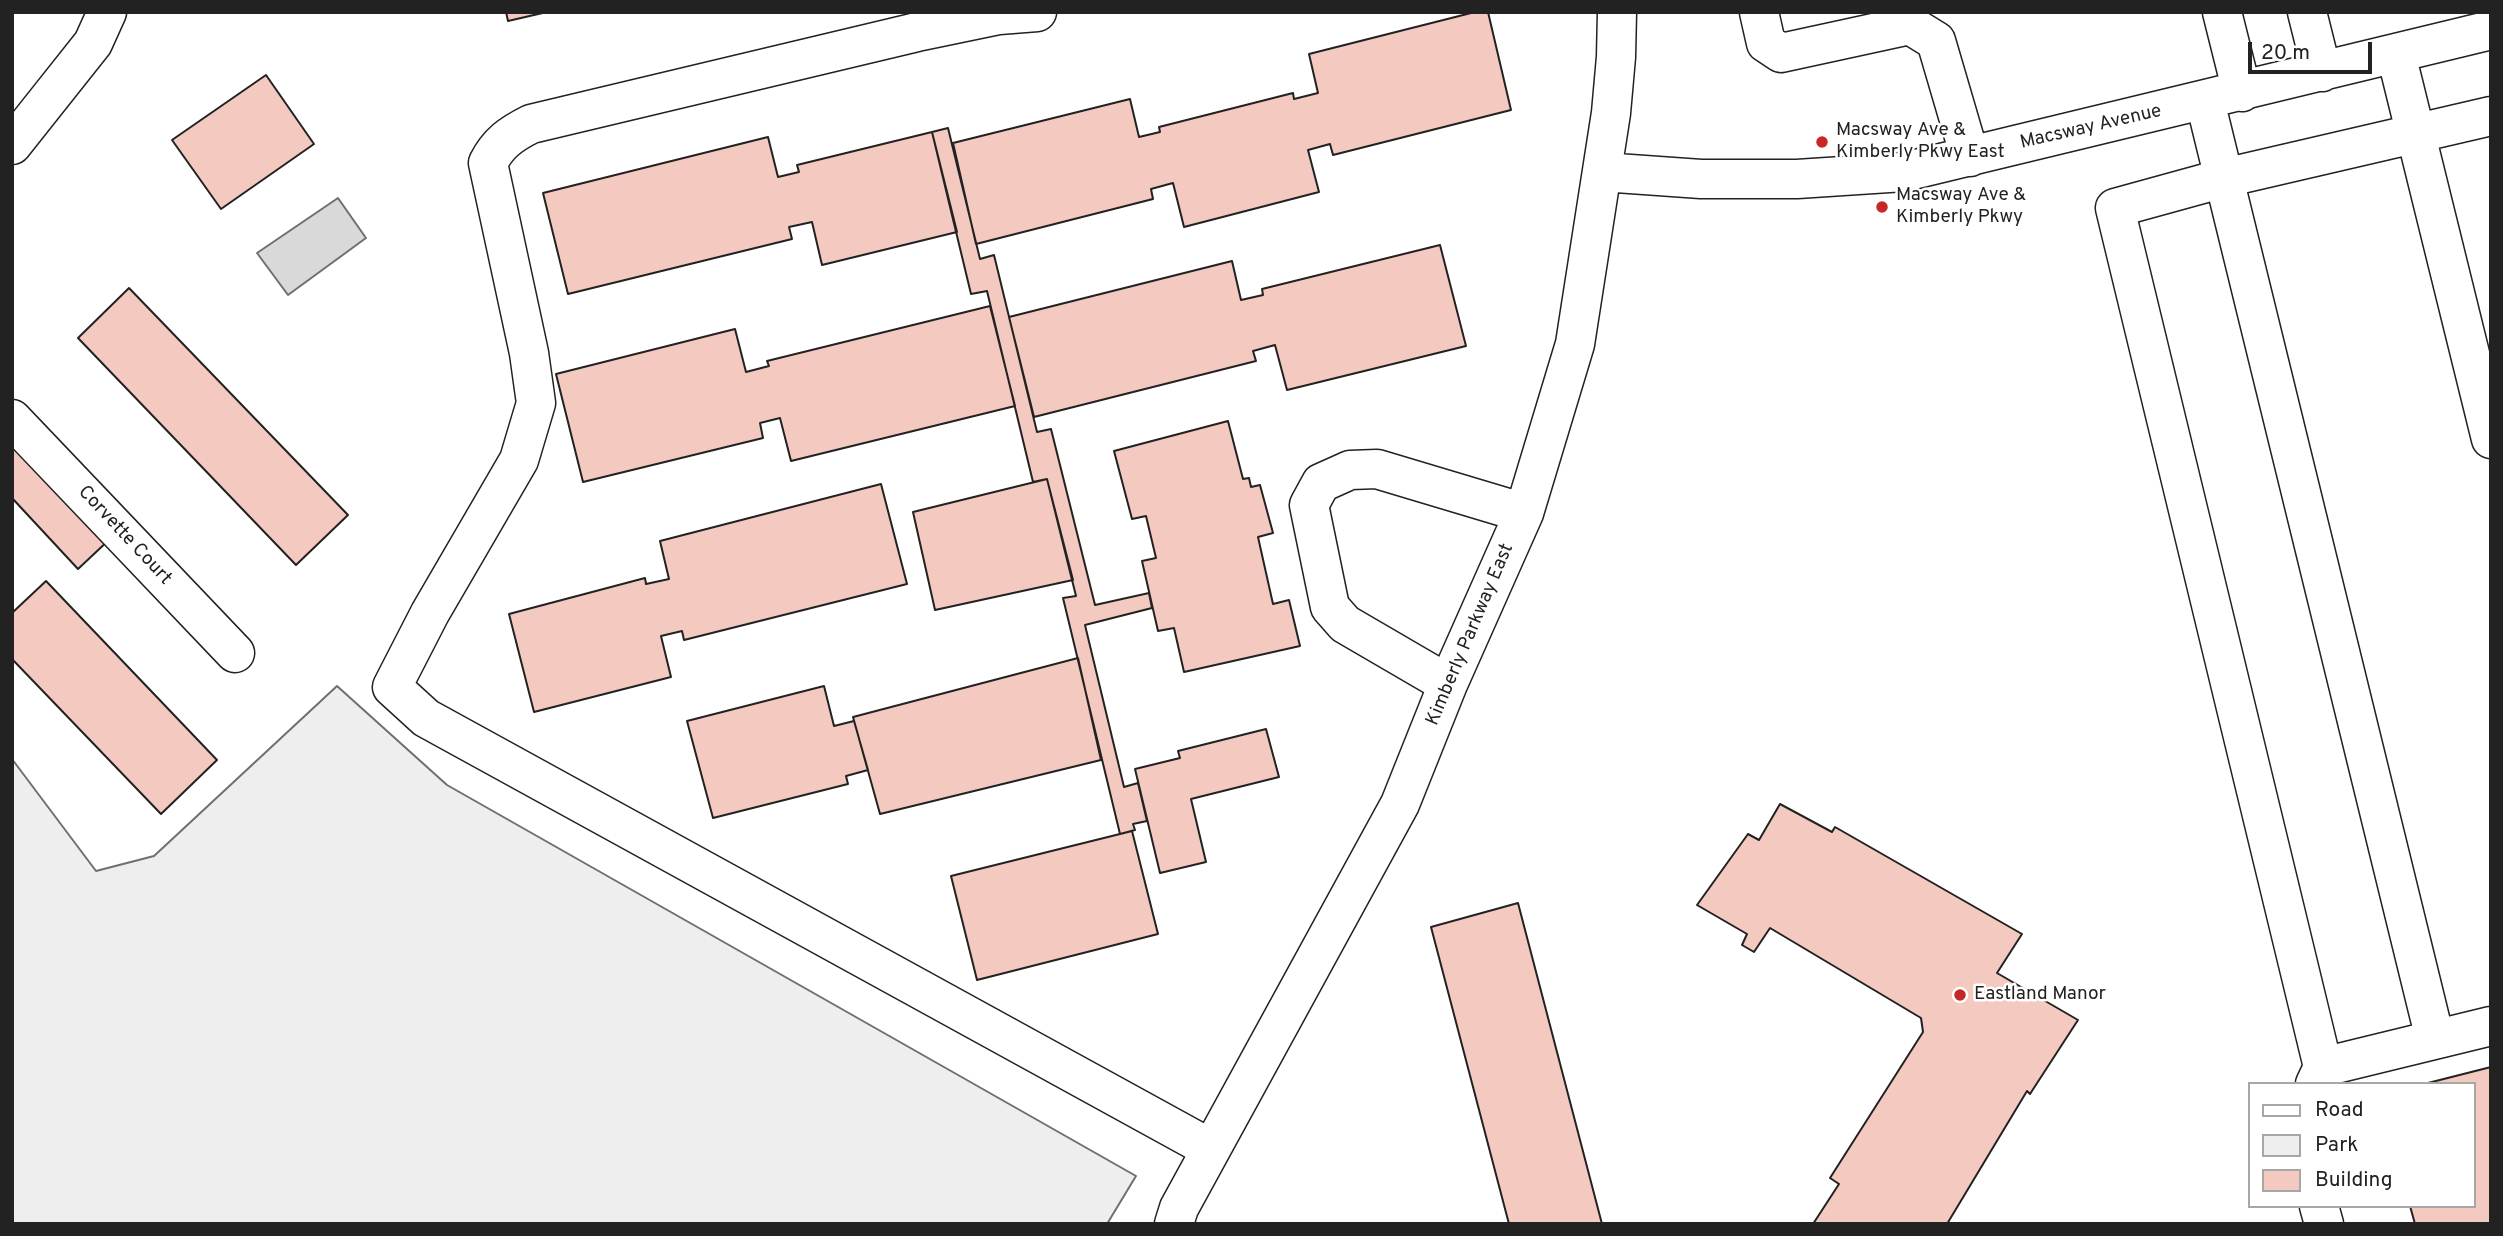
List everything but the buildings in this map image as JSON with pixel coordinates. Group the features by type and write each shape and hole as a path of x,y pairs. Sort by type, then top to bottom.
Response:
{"street":[{"path":"12,145 93,43 107,12"},
{"path":"1037,12 999,15 917,32 531,124 510,135 495,149 488,163 529,353 536,403 519,460 430,613 392,687 426,718 1212,1149"},
{"name":"Kimberly Parkway East","path":"1177,1216 1400,804 1448,684 1524,513 1575,344 1611,113 1617,12"},
{"path":"1759,12 1766,43 1781,53 1910,25 1936,41 1970,157"},
{"path":"2222,12 2242,92"},
{"path":"2306,12 2322,72"},
{"name":"Macsway Avenue","path":"1602,172 1702,179 1845,178 1904,172 2491,30"},
{"path":"2396,54 2491,439"},
{"path":"2205,101 2435,1040"},
{"path":"2491,116 2224,178 2115,208 2319,1075 2491,1026"},
{"name":"Corvette Court","path":"12,419 235,653"},
{"path":"1448,684 1345,624 1330,607 1309,505 1321,483 1350,470 1377,469 1524,513"}],"green space":[{"path":"337,686 447,785 1136,1176 1107,1224 12,1224 12,759 96,871 154,856"}],"shaded area":[{"path":"338,198 366,238 288,295 257,253"}],"place":[{"name":"Macsway Ave & Kimberly Pkwy East","path":"1822,142"},
{"name":"Macsway Ave & Kimberly Pkwy","path":"1882,207"},
{"name":"Eastland Manor","path":"1960,995"}]}
